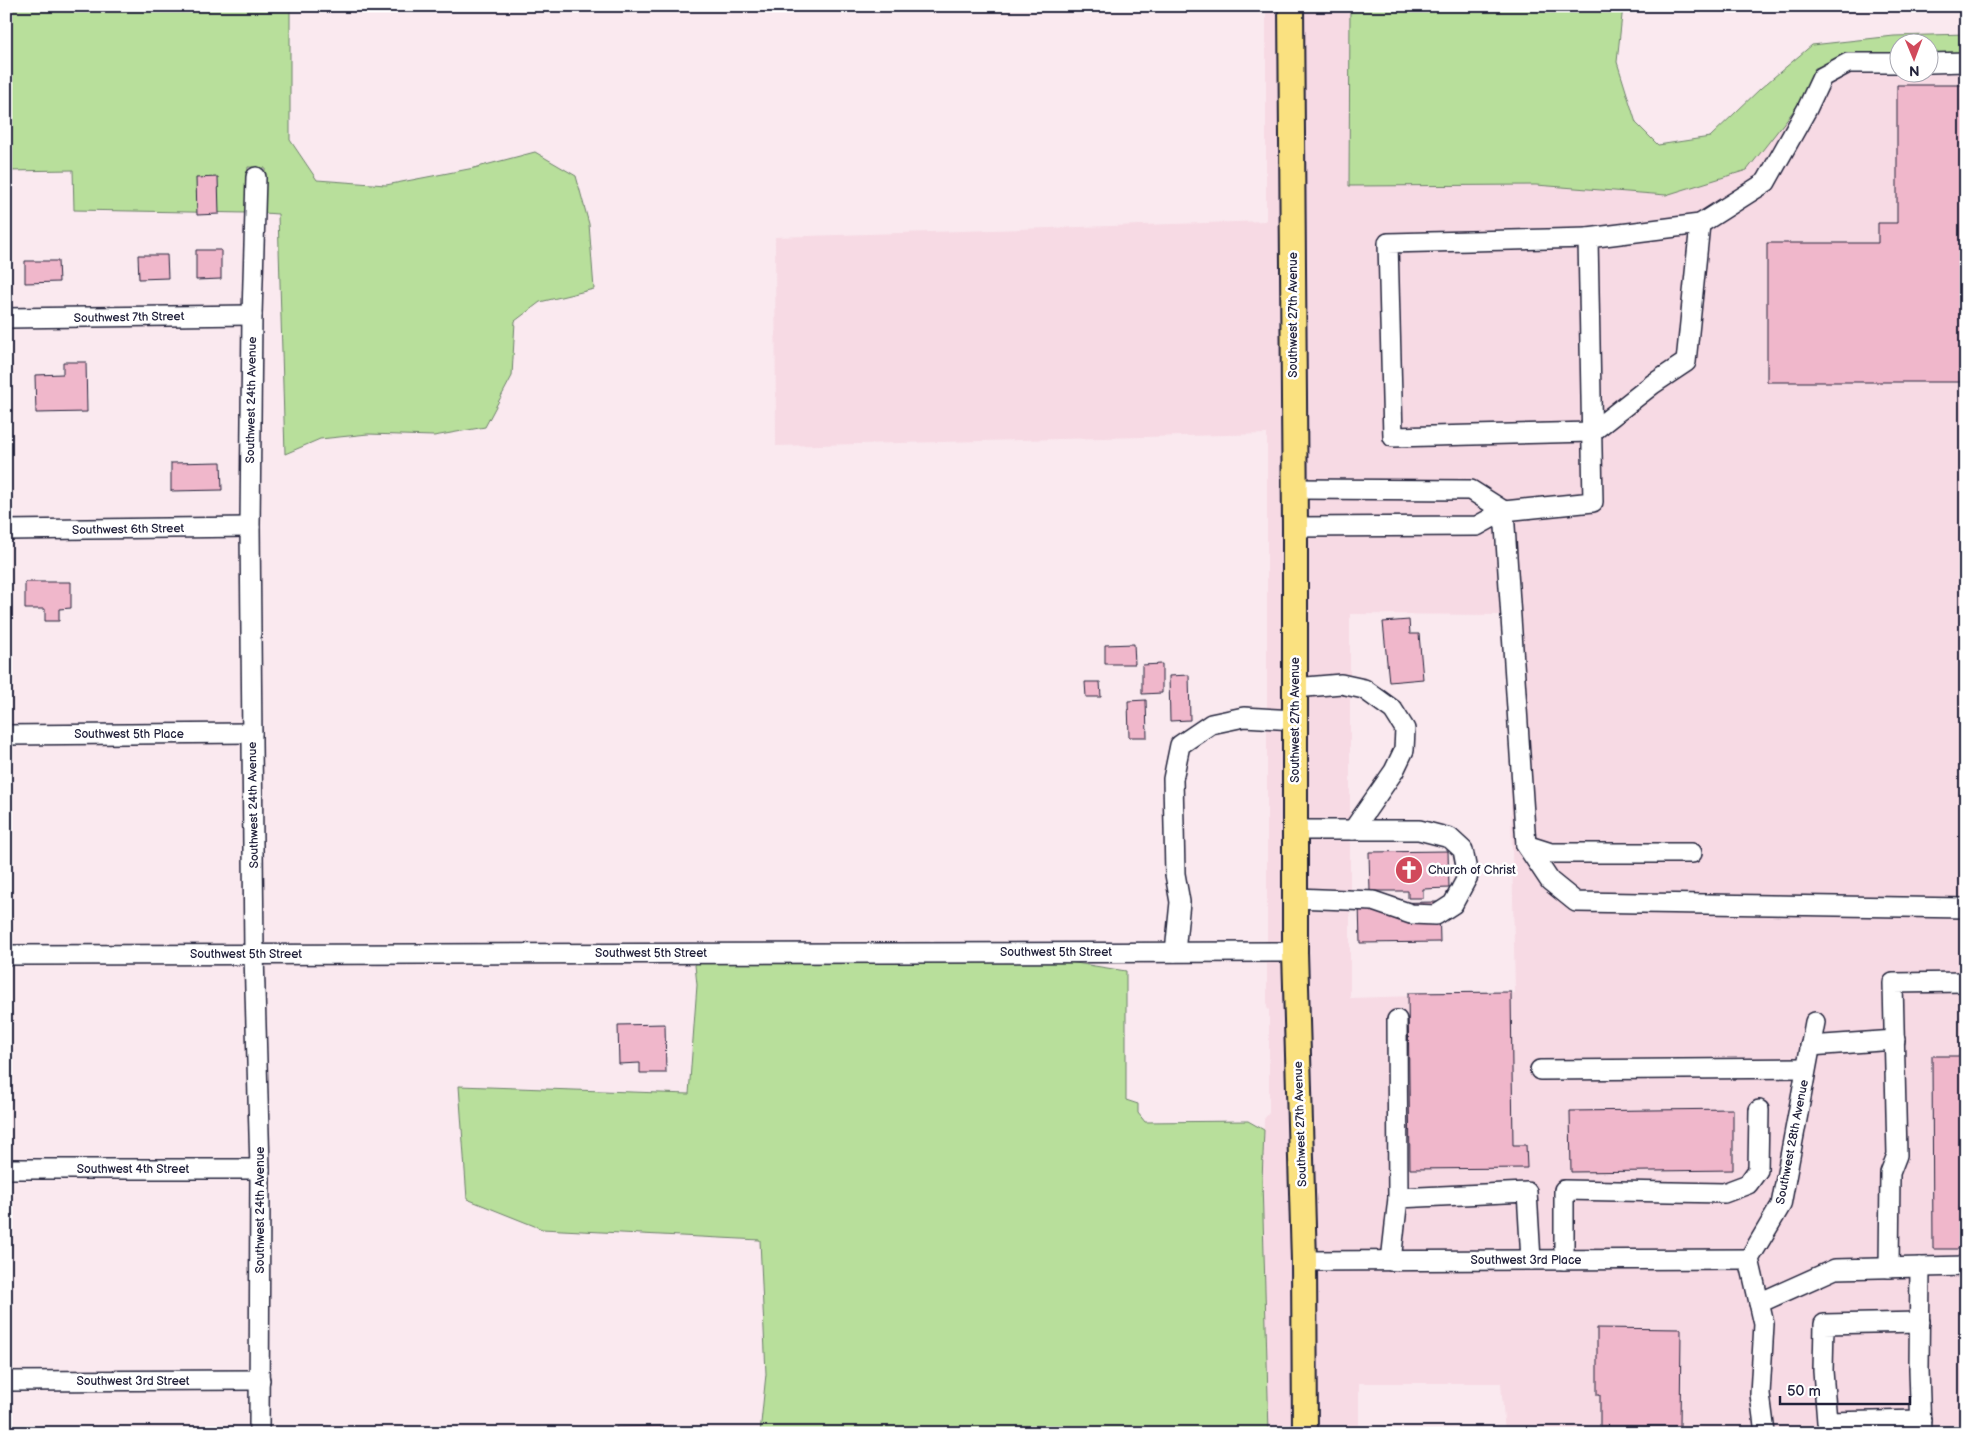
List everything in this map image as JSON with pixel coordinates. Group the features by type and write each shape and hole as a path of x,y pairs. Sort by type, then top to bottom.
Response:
{"main road":[{"name":"Southwest 27th Avenue","path":"1291,6 1295,527 1295,952 1304,1261 1304,1433"}],"street":[{"path":"1940,63 1966,62"},
{"path":"1700,224 1686,362 1653,384 1592,432 1393,437 1388,243 1588,238 1700,224 1766,182 1822,78 1848,63 1890,63"},
{"name":"Southwest 24th Avenue","path":"256,177 252,315 250,527 254,954 260,1169 259,1433"},
{"path":"1295,527 1477,526 1504,511 1594,502 1588,238"},
{"name":"Southwest 7th Street","path":"6,318 252,315"},
{"path":"1294,489 1471,490 1504,511"},
{"path":"1504,511 1526,845 1550,881 1576,902 1966,908"},
{"name":"Southwest 6th Street","path":"6,530 250,527"},
{"path":"1295,688 1341,684 1364,688 1393,710 1406,729 1404,750 1394,771 1353,830"},
{"path":"1175,952 1180,902 1175,874 1173,779 1180,745 1212,724 1244,717 1295,720"},
{"name":"Southwest 5th Place","path":"6,735 252,734"},
{"path":"1295,830 1419,830 1450,838 1463,850 1468,876 1453,904 1436,916 1411,914 1374,901 1295,898"},
{"path":"1526,845 1551,853 1692,853"},
{"name":"Southwest 5th Street","path":"6,956 1295,952"},
{"path":"1889,1268 1890,1173 1897,1154 1893,983 1966,982"},
{"path":"1391,1261 1398,1198 1397,1020"},
{"name":"Southwest 28th Avenue","path":"1749,1259 1781,1205 1815,1022"},
{"path":"1810,1046 1895,1040"},
{"path":"1540,1070 1806,1068"},
{"path":"1564,1260 1564,1190 1724,1193 1748,1184 1758,1170 1758,1110"},
{"name":"Southwest 4th Street","path":"6,1169 260,1169"},
{"path":"1398,1198 1527,1192 1531,1260"},
{"path":"1749,1259 1764,1324 1760,1394 1765,1433"},
{"name":"Southwest 3rd Place","path":"1304,1261 1749,1259"},
{"path":"1759,1303 1835,1269 1966,1266"},
{"path":"1920,1267 1921,1426 1827,1422 1823,1371 1824,1324 1920,1322"},
{"name":"Southwest 3rd Street","path":"6,1381 260,1380"}],"shaded area":[{"path":"1266,6 1282,6 1296,1433 1269,1433 1262,1181 1264,1119 1269,1113 1269,1010 1267,1008 1267,434 776,446 775,237 1266,221"},
{"path":"1300,6 1350,6 1349,186 1536,185 1666,195 1798,105 1815,68 1860,56 1890,55 1890,82 1940,82 1940,54 1966,53 1966,1433 1505,1433 1501,1383 1359,1383 1359,1433 1313,1433 1304,951","holes":["1350,614 1507,615 1515,993 1350,998"]}],"green space":[{"path":"6,6 290,6 290,140 317,180 386,185 474,168 535,152 576,176 589,224 594,289 540,302 515,321 512,376 485,427 434,436 368,434 320,439 285,454 278,214 264,213 265,168 248,167 246,213 74,210 73,170 6,171"},
{"path":"1350,6 1623,6 1617,62 1636,123 1658,145 1710,137 1761,88 1812,45 1890,36 1890,55 1860,56 1815,68 1798,105 1747,170 1666,195 1536,185 1349,186"},
{"path":"1966,34 1966,53 1940,54 1940,35"},
{"path":"694,955 1025,955 1126,971 1126,1100 1138,1104 1138,1113 1145,1122 1248,1121 1264,1130 1262,1181 1269,1433 760,1433 766,1374 760,1240 542,1229 467,1199 459,1086 689,1094 697,985"}],"building":[{"path":"1897,85 1966,85 1966,382 1767,382 1767,243 1878,243 1878,223 1897,223"},
{"path":"218,177 219,214 197,215 196,178"},
{"path":"196,250 221,250 221,279 196,280"},
{"path":"138,255 167,255 168,278 139,279"},
{"path":"25,261 58,261 59,282 25,283"},
{"path":"63,362 86,362 87,412 36,413 35,375 63,374"},
{"path":"221,462 222,490 171,491 171,463"},
{"path":"25,582 71,582 71,608 59,609 59,621 45,621 45,609 25,609"},
{"path":"1409,620 1410,634 1419,634 1423,679 1389,682 1383,622"},
{"path":"1134,644 1135,664 1105,664 1105,645"},
{"path":"1162,664 1162,693 1142,694 1142,665"},
{"path":"1189,675 1190,720 1170,721 1169,676"},
{"path":"1085,682 1100,682 1101,697 1086,697"},
{"path":"1146,700 1147,737 1129,737 1128,701"},
{"name":"Church of Christ","path":"1448,851 1449,888 1423,889 1423,898 1408,898 1408,891 1370,891 1369,852"},
{"path":"1439,902 1440,942 1360,943 1359,903"},
{"path":"1511,992 1513,1145 1526,1145 1527,1168 1410,1169 1408,993"},
{"path":"665,1024 666,1073 640,1073 640,1063 619,1064 618,1025"},
{"path":"1932,1056 1966,1056 1966,1249 1933,1249"},
{"path":"1733,1109 1733,1170 1571,1172 1570,1111"},
{"path":"1597,1328 1681,1329 1680,1426 1600,1426 1600,1395 1597,1395"},
{"path":"661,1426 662,1433 616,1433 616,1427"}],"place":[{"name":"Church of Christ","path":"1409,870"}]}
